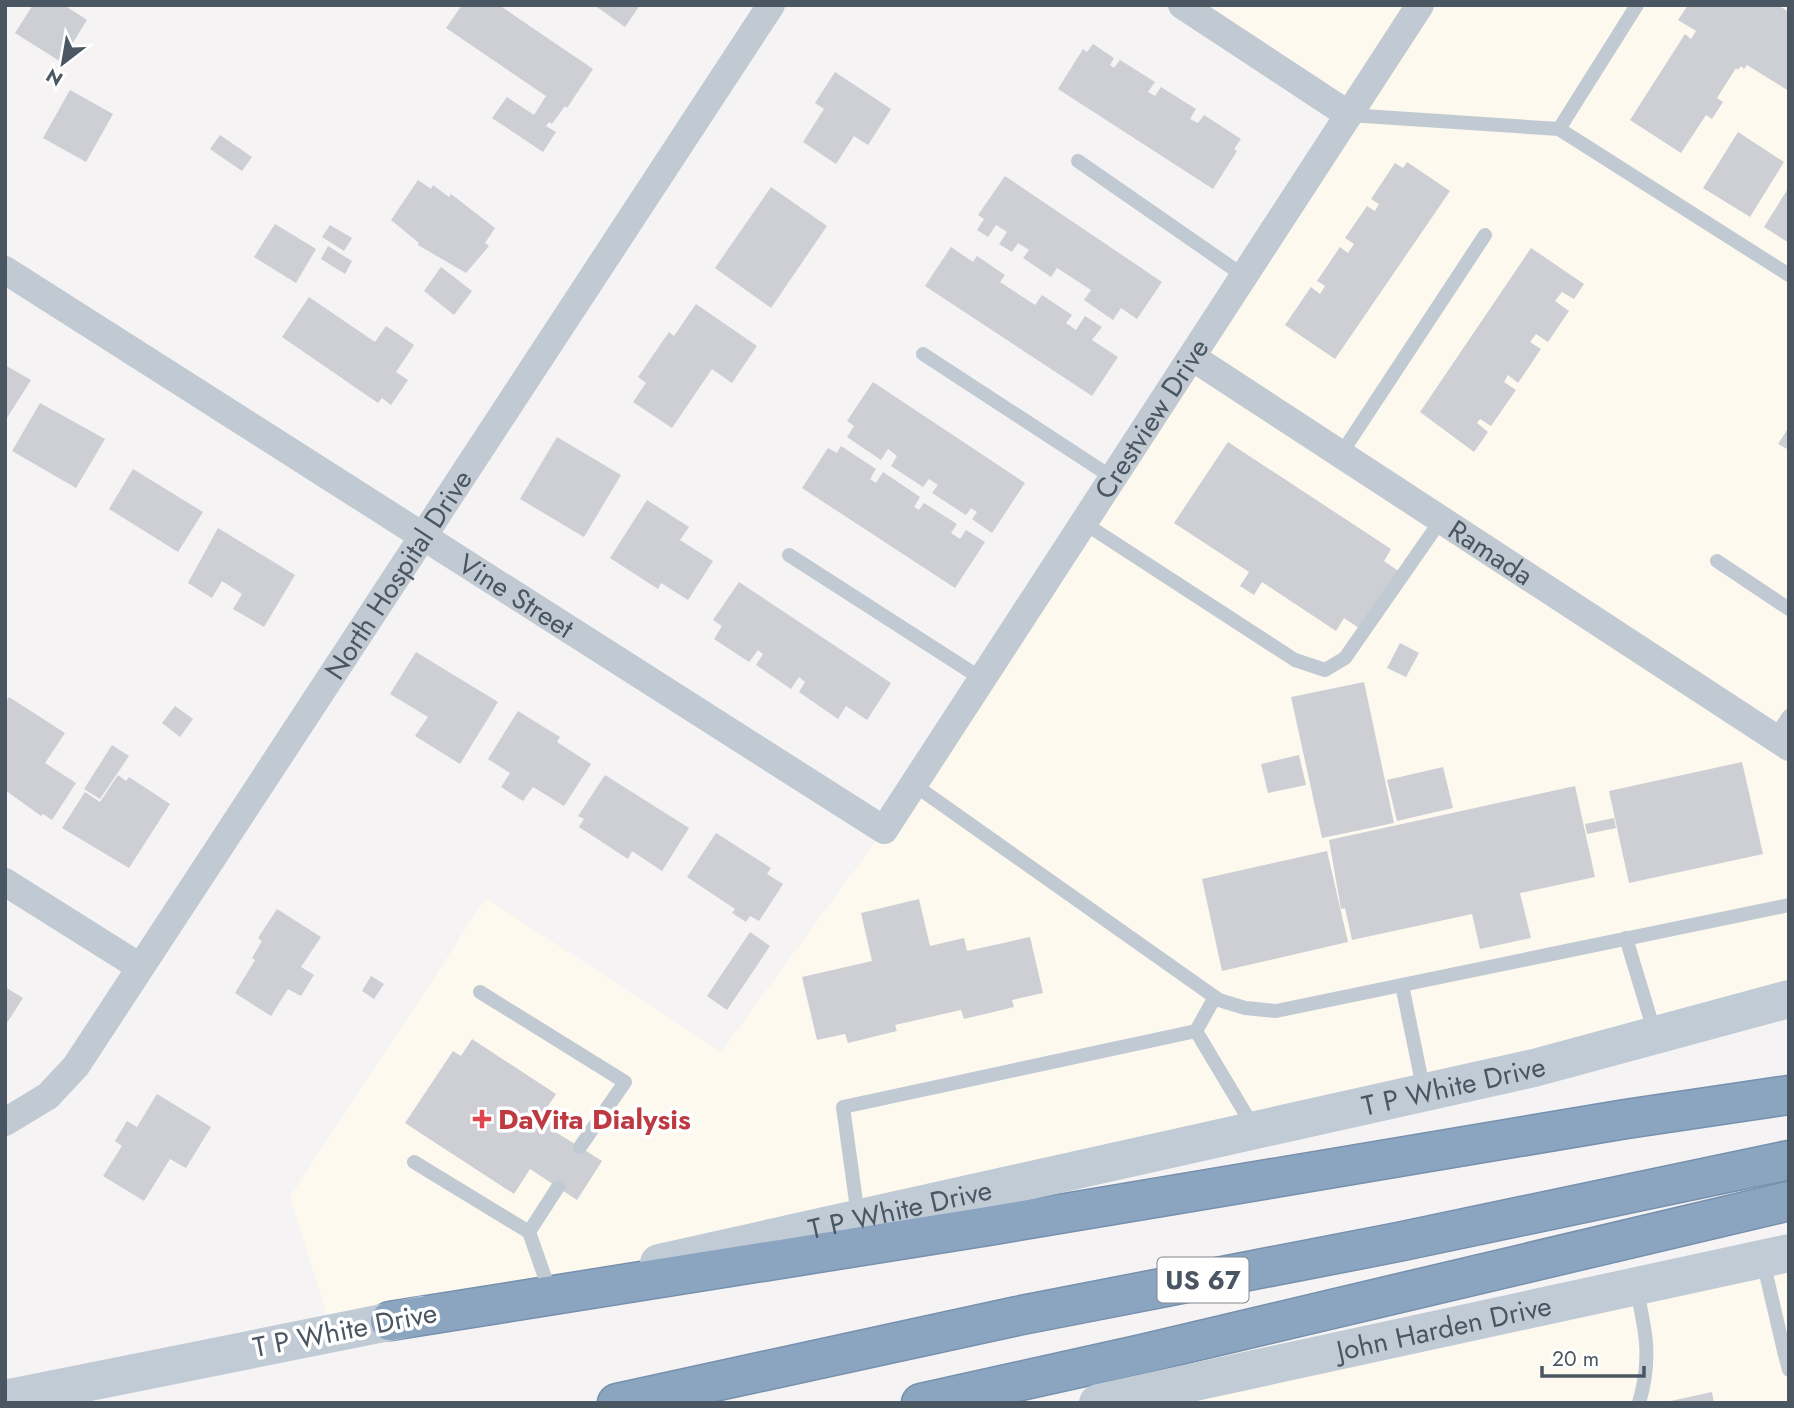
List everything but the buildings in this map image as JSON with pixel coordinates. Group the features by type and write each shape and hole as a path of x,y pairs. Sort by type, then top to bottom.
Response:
{"highway":[{"path":"390,1321 1789,1095"},
{"name":"US 67","path":"617,1403 1017,1316 1398,1242 1789,1160"},
{"name":"US 67","path":"921,1403 1142,1354 1789,1201"},
{"path":"1584,1249 1789,1209"}],"main road":[{"name":"T P White Drive","path":"5,1399 549,1289 858,1216 1424,1094 1789,999"},
{"name":"John Harden Drive","path":"1098,1403 1150,1397 1775,1256"}],"street":[{"name":"North Hospital Drive","path":"5,1122 48,1096 76,1066 771,5"},
{"path":"1182,5 1349,115"},
{"name":"Crestview Drive","path":"884,830 1420,5"},
{"name":"Vine Street","path":"5,271 884,830"},
{"name":"Ramada","path":"1192,357 1441,520 1784,733"},
{"path":"5,882 140,967"}],"lane":[{"path":"1559,129 1637,5"},
{"path":"1349,115 1559,129 1789,275"},
{"path":"1078,161 1244,276"},
{"path":"1341,454 1485,234"},
{"path":"923,354 1113,478"},
{"path":"1084,523 1295,660 1325,670 1345,658 1441,520"},
{"path":"789,555 982,679"},
{"path":"1717,561 1789,609"},
{"path":"913,784 1215,997 1245,1008 1276,1011 1789,905"},
{"path":"1626,939 1655,1035"},
{"path":"1402,985 1424,1094"},
{"path":"480,992 625,1082 580,1147"},
{"path":"858,1216 843,1107 1196,1031 1215,997"},
{"path":"1196,1031 1255,1129"},
{"path":"414,1162 529,1232 549,1289"},
{"path":"529,1232 558,1187"},
{"path":"1775,1256 1789,1370"},
{"path":"1636,1286 1648,1340 1645,1383 1639,1403"}],"shaded area":[{"path":"1182,5 1789,5 1789,1000 1655,1035 332,1331 290,1197 486,898 721,1052 884,830 1349,115"},
{"path":"1789,1253 1789,1403 1098,1403"}],"place":[{"name":"DaVita Dialysis","path":"482,1119"}]}
